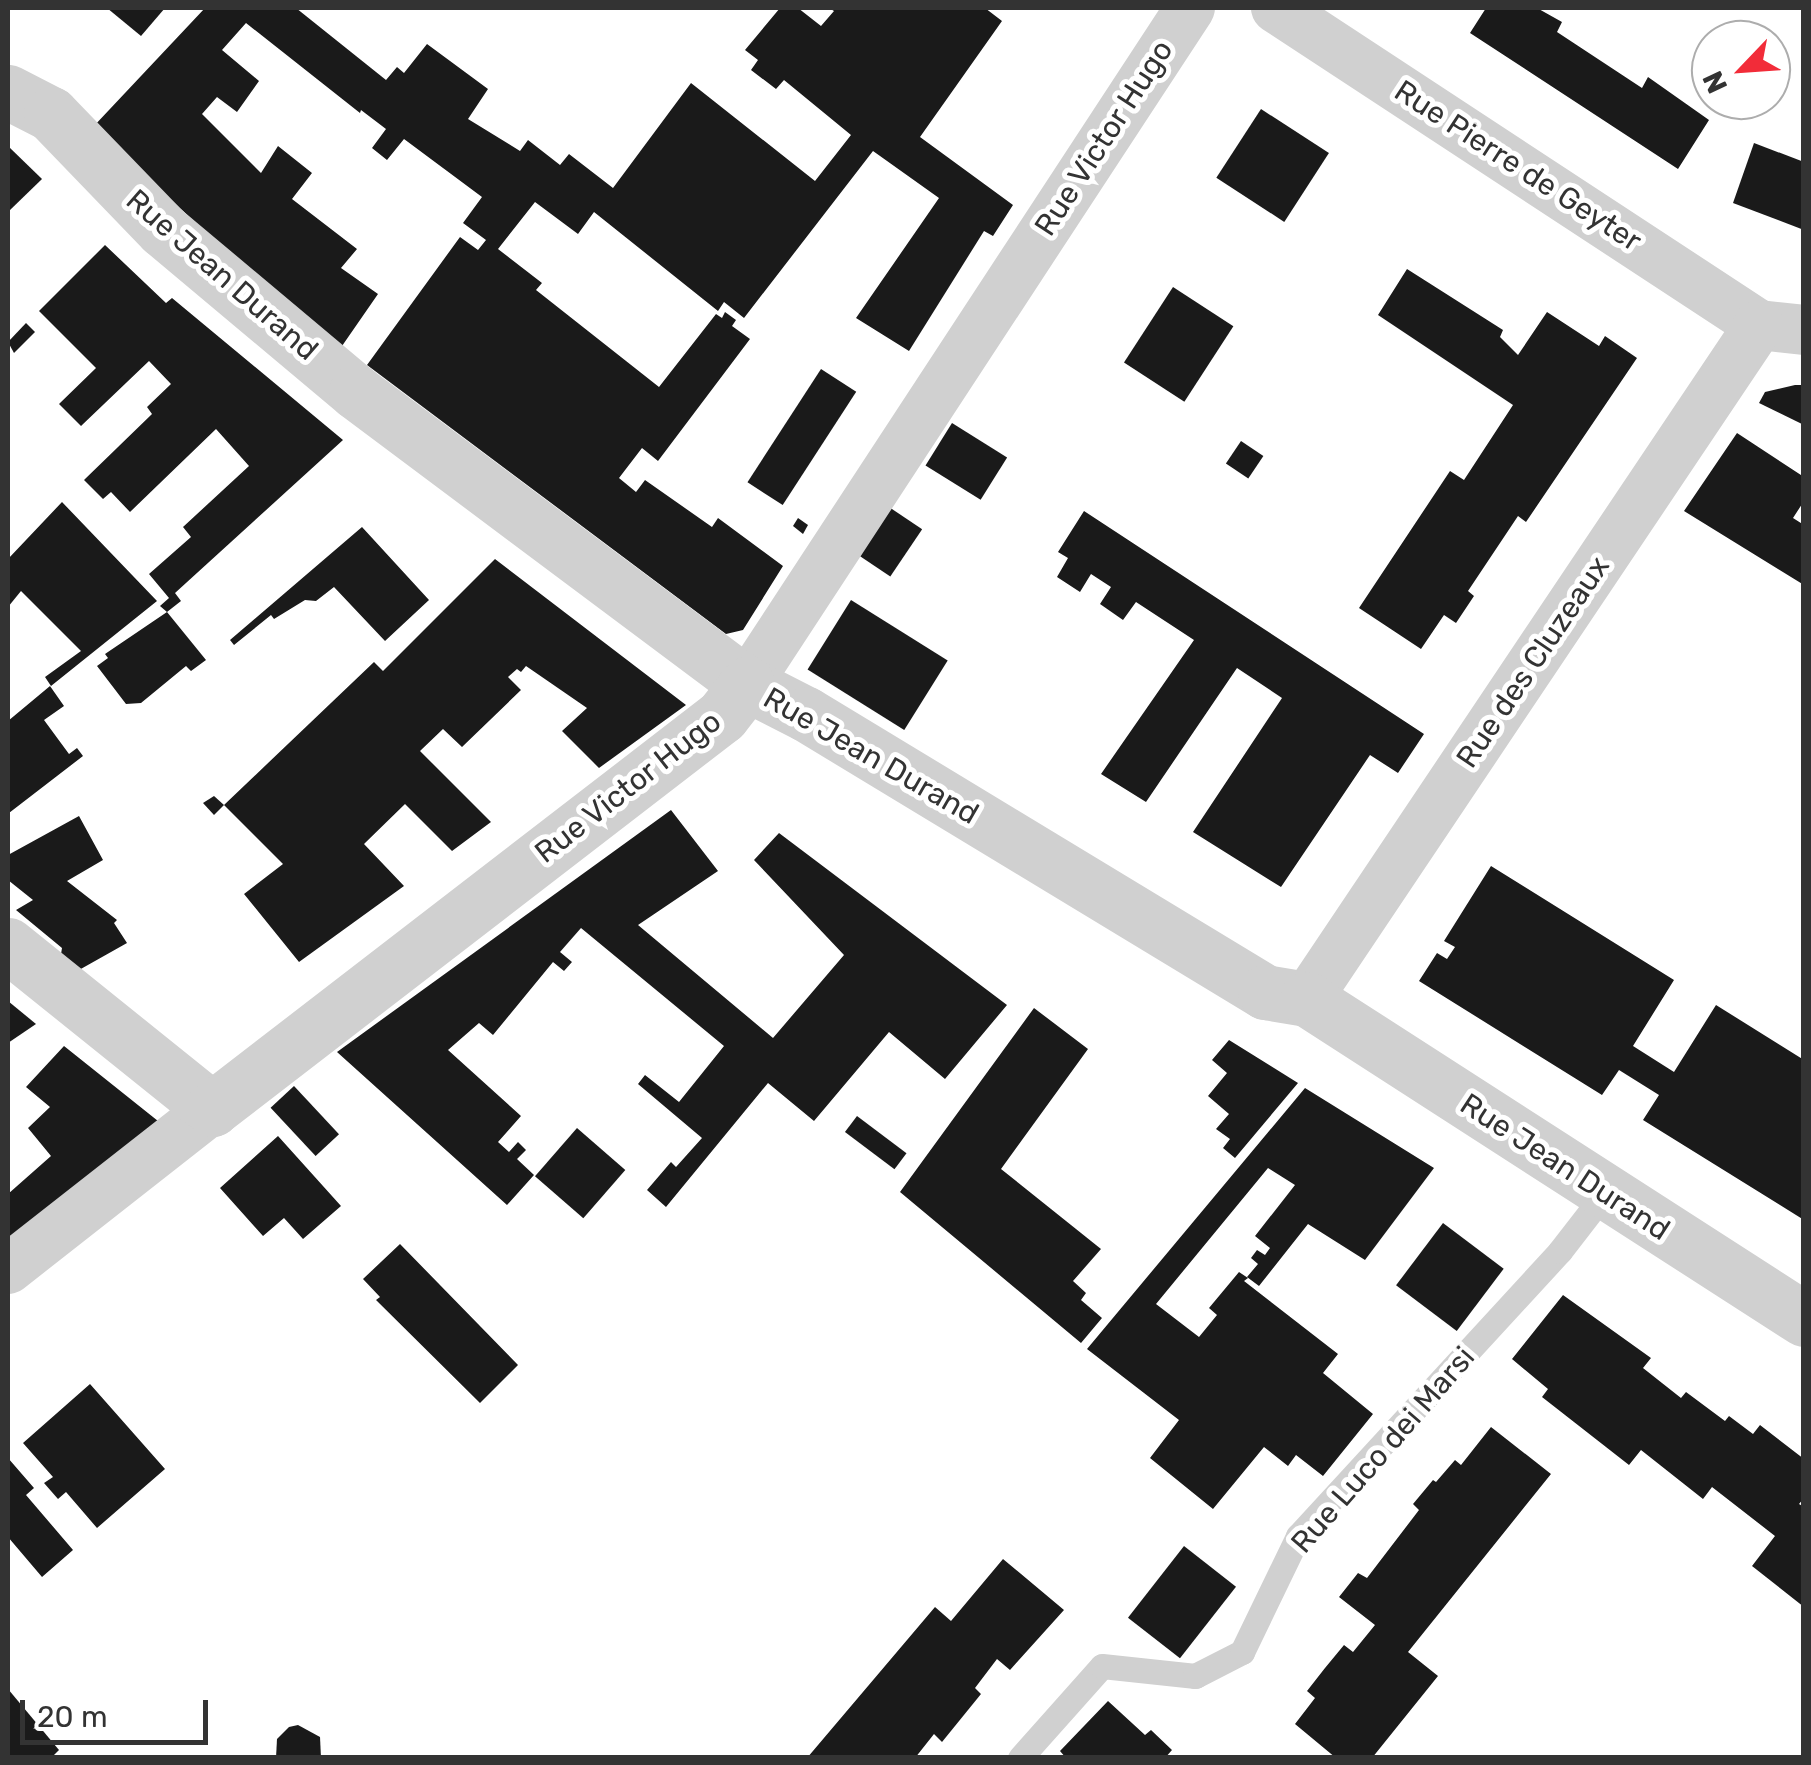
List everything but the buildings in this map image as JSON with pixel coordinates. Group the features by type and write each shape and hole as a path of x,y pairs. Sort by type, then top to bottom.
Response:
{"street":[{"name":"Rue Victor Hugo","path":"8,1270 722,716 747,684 1190,8"},
{"name":"Rue Pierre de Geyter","path":"1276,8 1781,328"},
{"name":"Rue Jean Durand","path":"8,92 51,114 163,230 356,392 747,684 806,714 1264,992 1307,999 1804,1320"},
{"name":"Rue des Cluzeaux","path":"1307,999 1781,328"},
{"path":"8,945 212,1108"}],"lane":[{"name":"Rue Luco dei Marsi","path":"1020,1758 1102,1666 1195,1676 1242,1652 1298,1536 1560,1251 1604,1194"}]}
